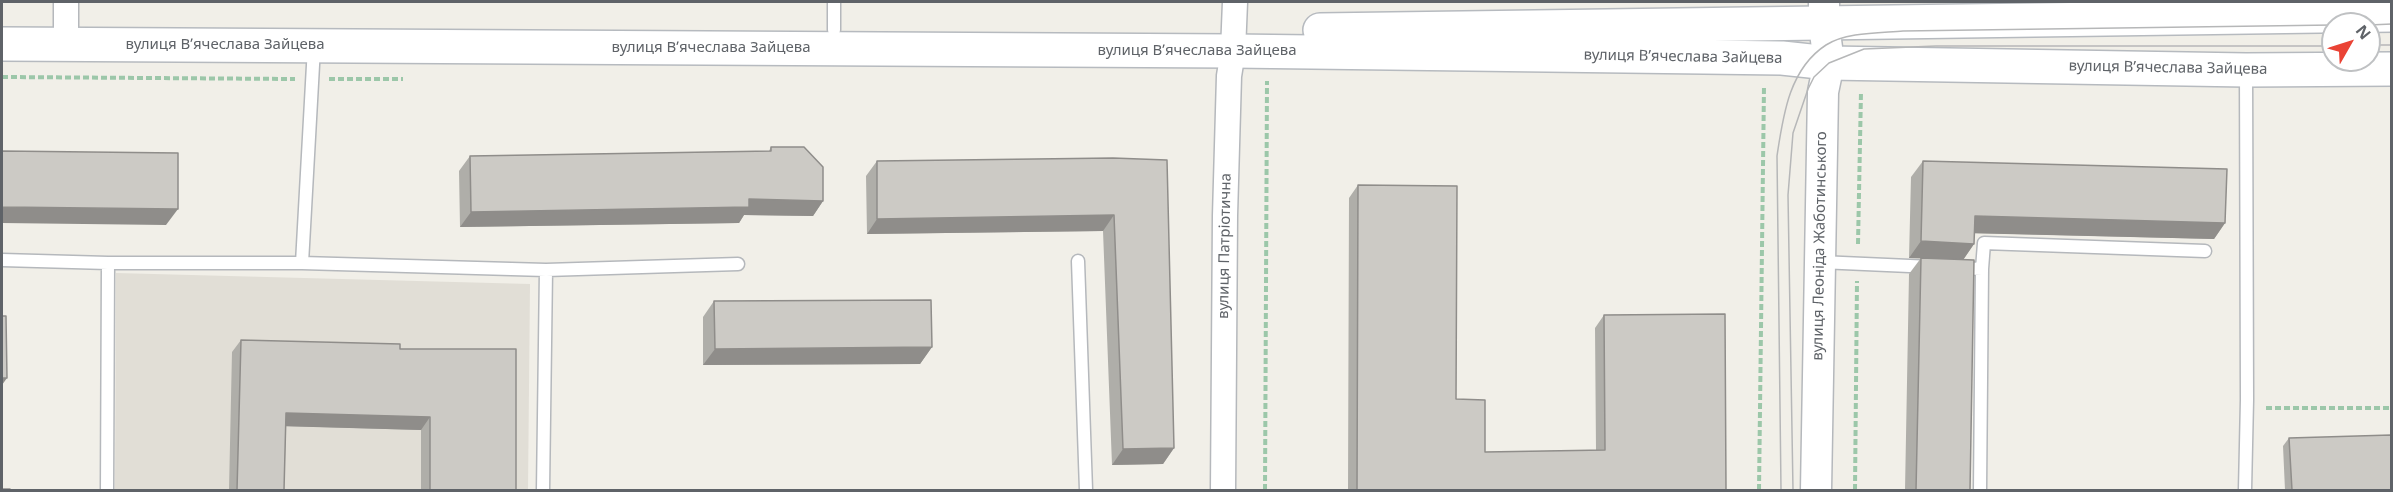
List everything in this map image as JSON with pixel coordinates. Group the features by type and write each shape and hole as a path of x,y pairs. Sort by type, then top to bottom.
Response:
{"main road":[{"name":"вулиця Вʼячеслава Зайцева","path":"2,44 315,45 1234,28 1824,13 2321,14"},
{"name":"вулиця Вʼячеслава Зайцева","path":"2,26 66,15 834,16 1234,28 1782,58 1829,63 2246,70 2321,68"}],"street":[{"name":"вулиця Леоніда Жаботинського","path":"1816,490 1823,92 1829,63 1824,13"},
{"name":"вулиця Патріотична","path":"1223,490 1225,216 1229,76 1234,28"}],"lane":[{"path":"302,263 315,45"},
{"path":"2245,490 2247,408 2246,70"},
{"path":"1980,490 1984,243 2205,251"},
{"path":"2,260 108,263 302,263 546,270 738,264"},
{"path":"1078,261 1086,490"},
{"path":"1819,262 1982,269"},
{"path":"107,490 108,263"},
{"path":"543,490 546,270"}],"path":[{"path":"1265,490 1267,81"},
{"path":"1759,490 1764,85"},
{"path":"1855,490 1862,91"},
{"path":"2247,408 2391,408"}],"shaded area":[{"path":"116,273 530,284 528,490 115,490"}],"building":[{"path":"771,147 804,147 823,167 823,201 749,199 749,207 471,212 470,156 771,151"},
{"path":"2,151 178,153 178,209 2,207"},
{"path":"1113,158 1167,160 1174,448 1123,449 1114,215 877,219 877,161"},
{"path":"1923,161 2227,169 2225,223 1975,216 1974,244 1921,241"},
{"path":"1358,185 1457,186 1456,399 1485,400 1485,452 1605,450 1604,315 1725,314 1726,490 1357,490"},
{"path":"1921,258 1974,260 1970,490 1916,490"},
{"path":"931,300 932,347 715,349 714,301"},
{"path":"2,316 6,316 7,378 2,378"},
{"path":"241,340 400,344 400,349 516,349 516,490 430,490 430,417 286,413 284,490 237,490"},
{"path":"2391,435 2391,490 2292,490 2289,438"}],"tram line":[{"path":"2381,24 2392,24"},
{"path":"1781,490 1777,156 1790,94 1796,80 1814,55 1826,45 1843,38 1903,31 2321,25"},
{"path":"2381,45 2392,45"},
{"path":"1793,490 1788,195 1793,133 1814,77 1829,63 1864,49 1936,46 2321,46"}]}
